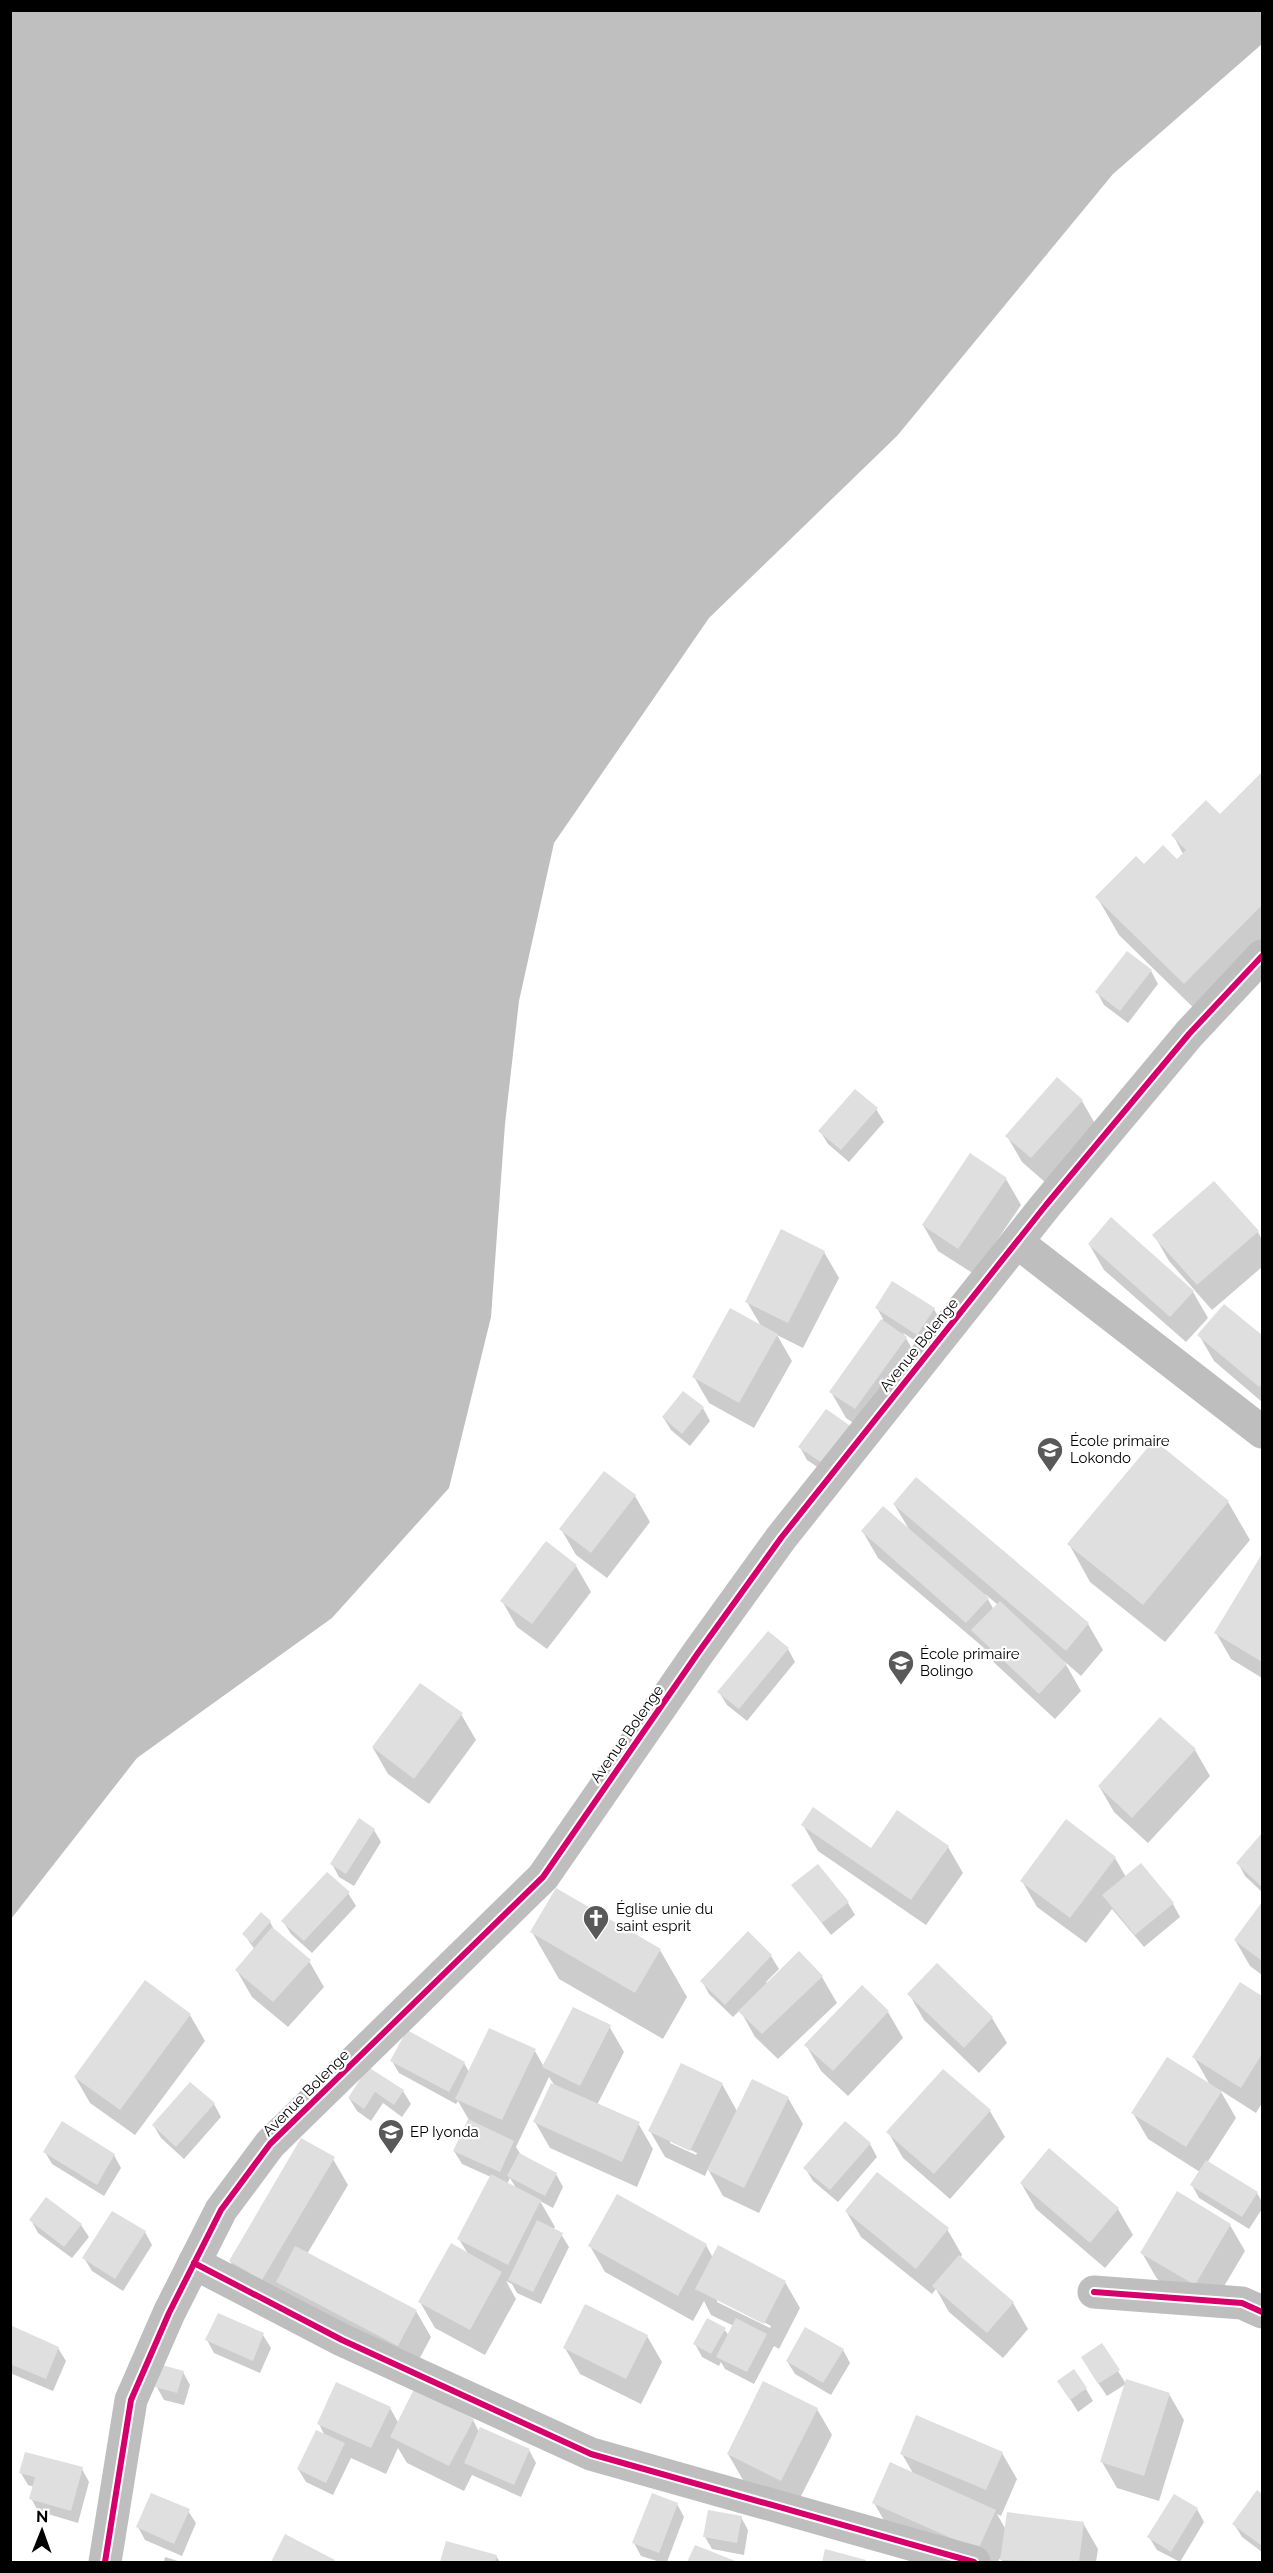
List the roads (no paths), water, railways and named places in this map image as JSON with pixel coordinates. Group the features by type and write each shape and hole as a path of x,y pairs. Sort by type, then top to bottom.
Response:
{"street":[{"name":"Avenue Bolenge","path":"105,2562 131,2400 169,2313 221,2210 270,2144 543,1877 780,1538 1017,1242 1189,1034 1263,957"},
{"path":"1017,1242 1263,1432"},
{"path":"194,2263 342,2340 591,2454 974,2562"},
{"path":"1094,2292 1242,2303 1263,2312"}],"place":[{"name":"École primaire Lokondo","path":"1050,1473"},
{"name":"École primaire Bolingo","path":"901,1686"},
{"name":"Église unie du saint esprit","path":"596,1941"},
{"name":"EP Iyonda","path":"391,2155"}]}
